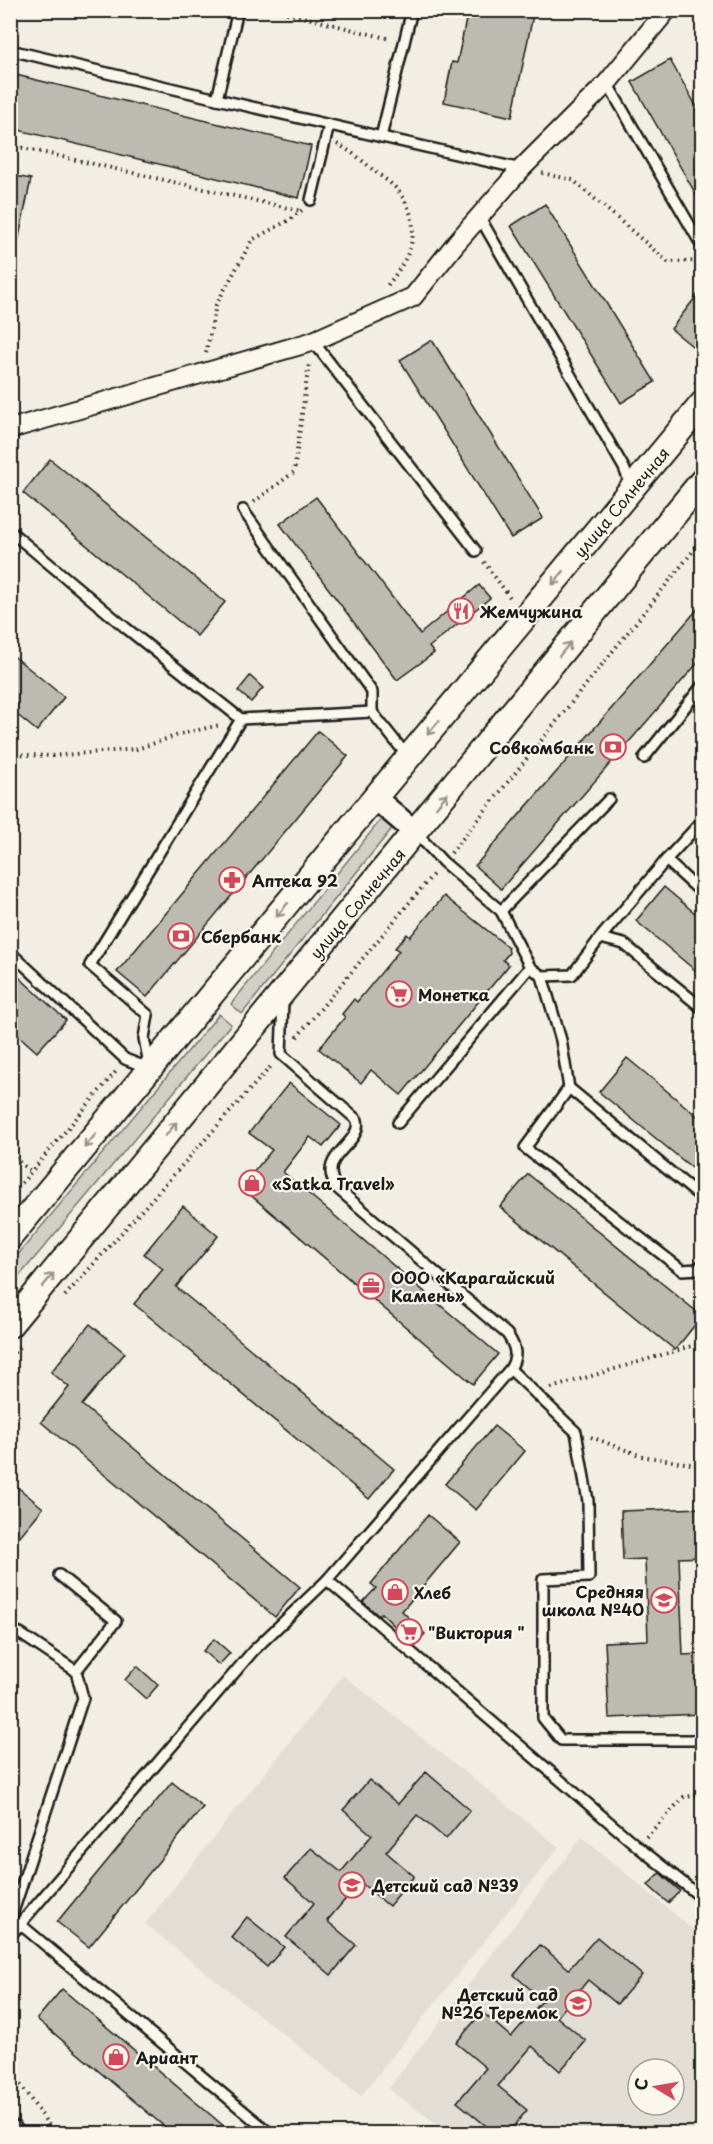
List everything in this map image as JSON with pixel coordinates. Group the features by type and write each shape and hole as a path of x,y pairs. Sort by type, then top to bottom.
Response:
{"main road":[{"name":"улица Солнечная","path":"10,1237 702,404"},
{"name":"улица Солнечная","path":"18,1332 283,993 702,481"}],"street":[{"path":"10,429 312,340 413,297 479,216 521,169 607,83 667,10"},
{"path":"375,798 415,832"}],"lane":[{"path":"217,99 238,10"},
{"path":"381,137 412,10"},
{"path":"10,50 521,169"},
{"path":"607,83 702,246"},
{"path":"311,200 328,125"},
{"path":"479,216 624,468 632,488"},
{"path":"312,340 476,552"},
{"path":"243,510 372,692 372,712 408,758"},
{"path":"10,531 241,719 372,712"},
{"path":"644,758 702,686"},
{"path":"150,1069 144,1038 148,1015 90,966 241,719"},
{"path":"501,911 609,799"},
{"path":"542,976 572,975 600,938 702,821"},
{"path":"415,832 443,862 501,911 530,967 542,976 561,1040 569,1088 702,1198"},
{"path":"666,860 702,893"},
{"path":"600,938 624,944 702,1008"},
{"path":"10,952 125,1059 150,1069"},
{"path":"398,1123 530,967"},
{"path":"15,1922 253,1651 327,1580 515,1361 514,1343 507,1334 338,1189 333,1182 332,1163 357,1131 357,1120 281,1054 283,993"},
{"path":"569,1088 525,1148 682,1270 698,1269 702,1264"},
{"path":"510,1369 576,1432 588,1501 589,1577 543,1579 543,1718 561,1740 702,1740"},
{"path":"59,1575 116,1621 76,1671"},
{"path":"327,1580 637,1846 702,1898"},
{"path":"10,1627 76,1671 83,1698 10,1936"},
{"path":"15,1922 271,2133"}],"path":[{"path":"275,10 404,42"},
{"path":"328,125 333,142 353,153 398,190 412,215 412,241 402,267 380,295"},
{"path":"10,145 301,211"},
{"path":"521,169 573,180 668,262 702,261"},
{"path":"202,372 216,305 252,240 291,219"},
{"path":"243,510 294,472 312,340"},
{"path":"296,1039 443,862 702,540"},
{"path":"476,552 512,600"},
{"path":"10,754 51,756 137,749 181,734 241,719"},
{"path":"58,1304 281,1054"},
{"path":"10,1154 31,1172"},
{"path":"10,1357 18,1332"},
{"path":"553,1398 548,1389 702,1343"},
{"path":"576,1432 642,1456 702,1466"},
{"path":"637,1846 684,1797 702,1795"},
{"path":"10,2070 55,2133"}],"shaded area":[{"path":"383,817 394,826 242,1014 231,1004"},
{"path":"219,1014 231,1024 11,1286 11,1263"},
{"name":"Детский сад №39","path":"343,1675 559,1847 361,2096 145,1924"},
{"name":"Детский сад №26 Теремок","path":"582,1837 702,1937 702,2133 450,2133 388,2089"}],"building":[{"path":"468,10 534,10 512,117 444,102 452,62 457,63"},
{"path":"670,60 702,116 702,205 632,82"},
{"path":"16,75 311,146 299,198 10,128 10,96"},
{"path":"10,175 31,179 18,242 10,242"},
{"path":"545,204 655,382 621,403 511,226"},
{"path":"702,289 702,354 671,329"},
{"path":"432,340 543,518 511,538 400,360"},
{"path":"50,459 225,602 197,636 23,493"},
{"path":"316,497 420,634 479,585 490,598 429,647 434,653 397,680 280,524"},
{"path":"702,604 702,658 501,889 475,866"},
{"path":"10,653 64,697 37,731 10,709"},
{"path":"250,676 263,688 251,702 238,691"},
{"path":"318,731 348,756 147,997 117,972"},
{"path":"664,887 702,919 702,976 636,921"},
{"path":"444,896 508,947 509,953 503,960 509,965 401,1095 371,1070 361,1083 319,1049 345,1017 342,1014 354,999 357,1002 399,951 395,948 407,934 410,937"},
{"path":"10,969 66,1020 37,1052 10,1028"},
{"path":"627,1058 702,1120 702,1176 599,1092"},
{"path":"289,1083 341,1125 323,1147 310,1137 283,1172 498,1354 473,1384 241,1187 272,1150 249,1133"},
{"path":"528,1174 702,1316 675,1350 500,1207"},
{"path":"183,1206 218,1236 176,1287 394,1469 369,1499 134,1304 163,1269 144,1254"},
{"path":"90,1324 125,1353 82,1405 300,1587 275,1617 41,1422 69,1387 51,1372"},
{"path":"494,1426 525,1451 476,1510 445,1484"},
{"path":"10,1481 43,1508 10,1548"},
{"name":"Средняя школа №40","path":"702,1508 702,1557 679,1558 683,1655 702,1654 702,1714 609,1718 605,1642 648,1640 645,1559 623,1560 621,1511"},
{"path":"428,1515 460,1542 402,1611 425,1634 414,1645 381,1613 379,1616 363,1602 376,1588 371,1584"},
{"path":"214,1639 230,1653 219,1665 203,1651"},
{"path":"137,1666 158,1685 146,1699 125,1680"},
{"path":"426,1772 470,1810 446,1839 417,1815 386,1852 414,1876 389,1906 360,1882 327,1921 356,1945 331,1975 286,1937 314,1903 285,1878 311,1848 341,1872 372,1835 343,1810 369,1780 398,1804"},
{"path":"172,1782 203,1807 89,1947 57,1922"},
{"path":"660,1873 680,1891 668,1903 648,1885"},
{"path":"247,1917 284,1947 267,1967 231,1937"},
{"path":"597,1937 642,1975 617,2004 588,1980 557,2017 586,2041 560,2071 532,2046 498,2086 527,2110 508,2133 495,2133 457,2102 486,2068 456,2043 482,2012 511,2037 543,2000 514,1975 540,1945 569,1969"},
{"path":"62,1989 232,2133 172,2133 37,2019"}],"place":[{"name":"Жемчужина","path":"461,611"},
{"name":"Совкомбанк","path":"613,747"},
{"name":"Аптека 92","path":"232,880"},
{"name":"Сбербанк","path":"181,936"},
{"name":"Монетка","path":"399,994"},
{"name":"«Satka Travel»","path":"252,1183"},
{"name":"ООО «Карагайский Камень»","path":"371,1286"},
{"name":"Хлеб","path":"395,1592"},
{"name":"Средняя школа №40","path":"664,1600"},
{"name":"\"Виктория \"","path":"409,1632"},
{"name":"Детский сад №39","path":"352,1885"},
{"name":"Детский сад №26 Теремок","path":"578,2003"},
{"name":"Ариант","path":"116,2057"}]}
